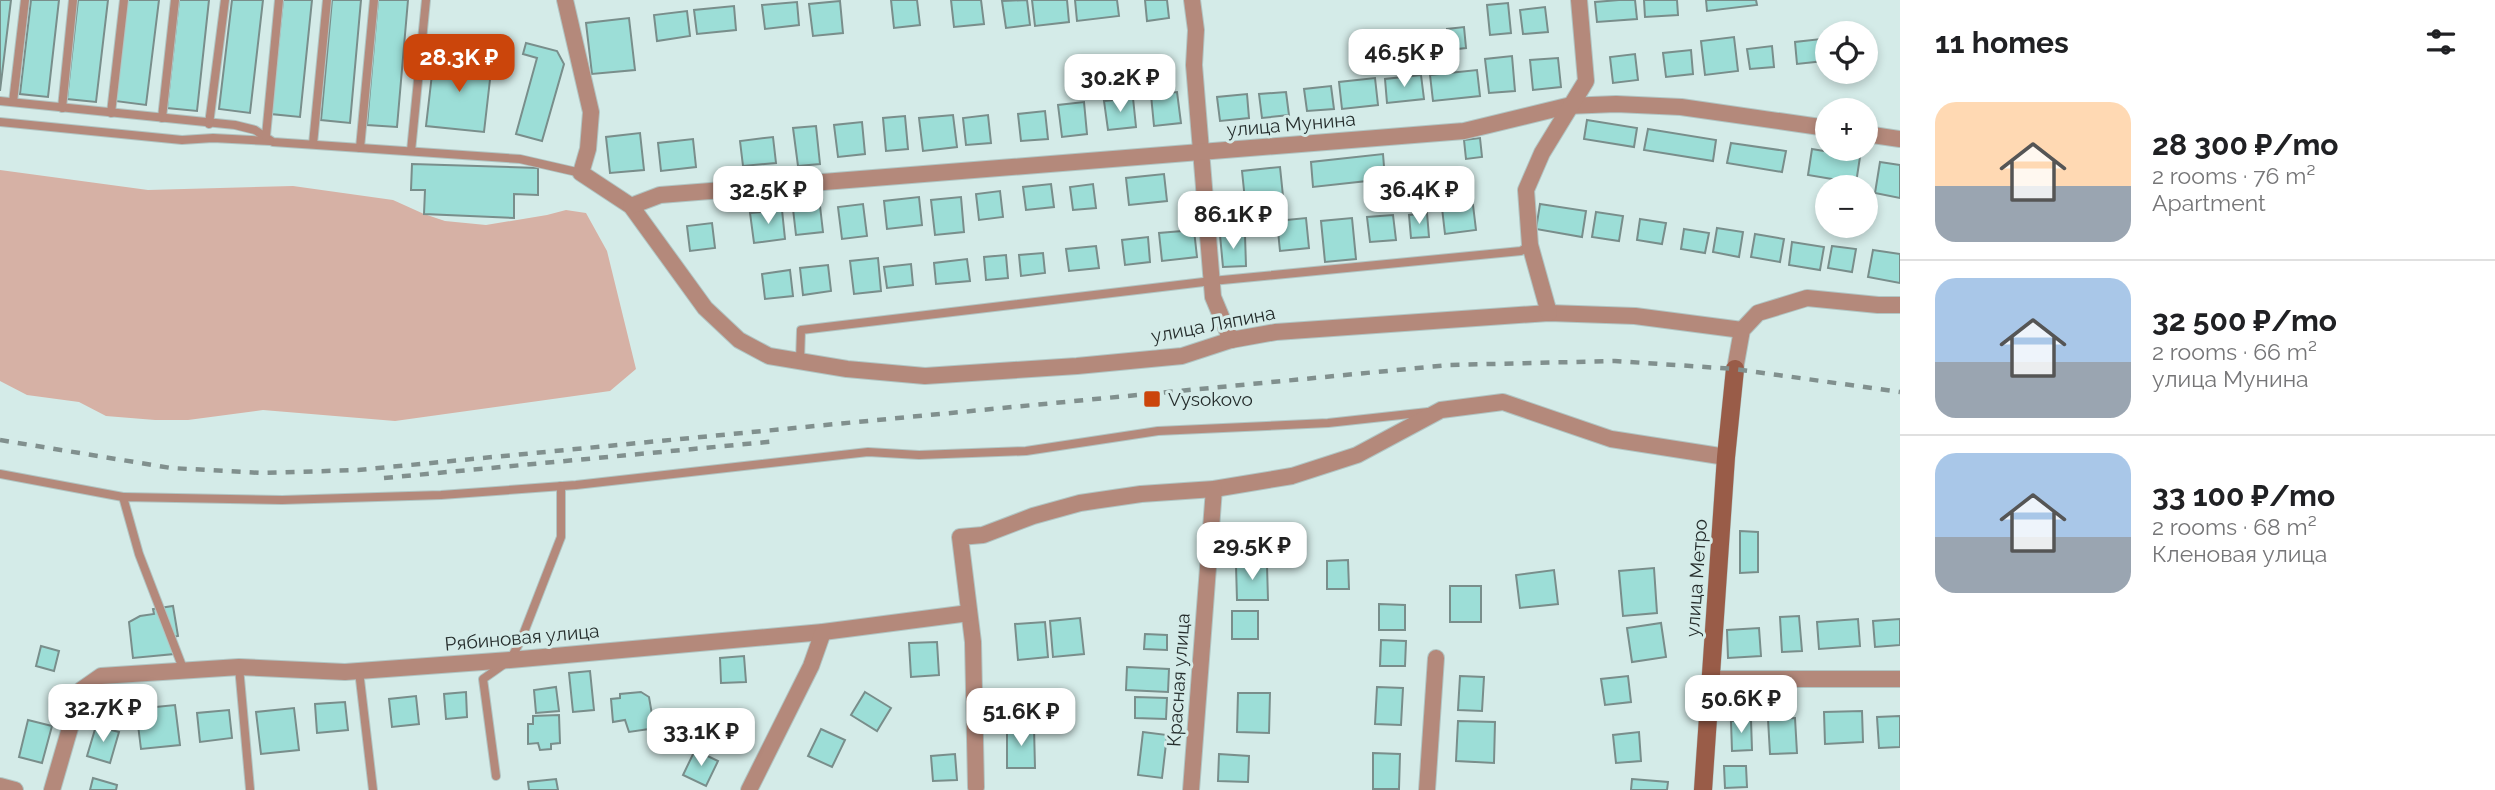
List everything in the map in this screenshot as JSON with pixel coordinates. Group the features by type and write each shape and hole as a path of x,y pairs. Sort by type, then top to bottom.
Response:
{"street":[{"path":"565,0 591,112 588,149 581,173 631,206"},
{"path":"1192,0 1196,30 1194,65 1200,152 1213,297 1231,340"},
{"path":"1549,313 1530,246 1526,190 1542,153 1586,81 1579,0"},
{"name":"улица Мунина","path":"631,206 660,195 1464,131 1572,106 1616,104 1681,107 1815,126"},
{"path":"1878,136 1900,139"},
{"name":"улица Ляпина","path":"631,206 705,308 739,340 769,356 847,369 925,376 1077,366 1182,356 1231,340 1288,331 1549,313 1635,316 1742,330"},
{"path":"1735,369 1742,330 1758,313 1807,298 1900,306"},
{"name":"улица Метро","path":"1703,790 1726,457 1735,369"},
{"path":"976,787 973,642 960,537 983,535 1033,516 1080,503 1141,494 1214,489 1292,476 1357,455 1441,410 1503,402 1611,439 1726,457"},
{"name":"Красная улица","path":"1191,790 1214,489"},
{"name":"Рябиновая улица","path":"52,790 81,690 101,676 239,667 359,671 823,632 969,613"},
{"path":"749,790 811,666 823,632"},
{"path":"1427,790 1436,658"},
{"path":"1710,678 1900,679"},
{"path":"0,786 15,790"}],"lane":[{"path":"13,102 25,0"},
{"path":"62,108 73,0"},
{"path":"111,113 124,0"},
{"path":"162,118 175,0"},
{"path":"209,124 225,0"},
{"path":"266,136 279,0"},
{"path":"313,144 327,0"},
{"path":"360,148 374,0"},
{"path":"411,151 426,0"},
{"path":"0,101 245,128 266,136 273,142"},
{"path":"0,122 182,140 213,138 520,159 581,173"},
{"path":"800,361 801,330 1212,281 1521,251 1530,246"},
{"path":"0,474 123,497 282,500 441,495 561,486 868,452 919,456 1026,451 1158,431 1328,423 1441,410"},
{"path":"496,776 482,679 510,660 521,640 561,537 561,486"},
{"path":"123,497 139,554 184,671"},
{"path":"239,667 250,789"},
{"path":"359,671 373,790"}],"shaded area":[{"path":"0,170 148,190 293,186 393,200 445,221 486,225 566,210 586,213 607,251 636,369 610,391 395,421 263,410 188,420 155,420 106,416 79,402 27,395 0,381"}],"building":[{"path":"0,0 11,0 0,91"},
{"path":"31,0 59,0 48,97 20,94"},
{"path":"78,0 108,0 96,102 67,99"},
{"path":"127,0 159,0 146,105 115,101"},
{"path":"179,0 209,0 197,111 167,108"},
{"path":"232,0 263,0 250,113 219,109"},
{"path":"283,0 312,0 300,117 271,114"},
{"path":"332,0 361,0 350,123 321,120"},
{"path":"378,0 408,0 397,127 367,125"},
{"path":"891,0 917,0 920,25 894,28"},
{"path":"951,0 981,0 984,24 954,27"},
{"path":"1027,0 1030,25 1006,28 1002,1"},
{"path":"1032,0 1067,0 1069,22 1035,26"},
{"path":"1075,0 1117,0 1119,16 1077,21"},
{"path":"1145,0 1167,0 1169,18 1147,21"},
{"path":"1635,0 1637,19 1597,22 1595,2"},
{"path":"1644,0 1677,0 1678,15 1645,17"},
{"path":"1706,0 1756,0 1757,5 1707,11"},
{"path":"840,1 843,33 813,36 809,4"},
{"path":"797,2 799,25 765,29 762,5"},
{"path":"1508,3 1511,33 1490,35 1487,5"},
{"path":"734,6 736,30 697,34 694,10"},
{"path":"1545,7 1548,32 1523,34 1520,10"},
{"path":"687,11 690,36 657,41 654,15"},
{"path":"629,18 635,70 592,74 586,23"},
{"path":"1464,27 1466,48 1449,50 1447,29"},
{"path":"1734,37 1738,71 1705,75 1701,41"},
{"path":"1815,40 1815,62 1797,64 1795,42"},
{"path":"526,43 557,51 564,64 542,141 516,134 537,58 523,54"},
{"path":"1772,46 1774,67 1750,69 1747,49"},
{"path":"1691,50 1693,74 1666,77 1663,53"},
{"path":"1635,54 1638,80 1613,83 1610,57"},
{"path":"1512,56 1515,91 1489,93 1485,59"},
{"path":"434,57 492,62 484,132 426,126"},
{"path":"1558,58 1561,87 1533,90 1530,60"},
{"path":"1477,70 1480,96 1433,101 1430,75"},
{"path":"1421,75 1424,99 1387,103 1385,79"},
{"path":"1375,78 1378,105 1342,109 1339,82"},
{"path":"1331,86 1334,109 1307,111 1304,89"},
{"path":"1177,92 1181,123 1154,126 1151,95"},
{"path":"1286,92 1289,115 1262,118 1259,94"},
{"path":"1247,94 1249,118 1220,121 1217,97"},
{"path":"1133,98 1136,127 1108,130 1104,101"},
{"path":"1084,102 1087,134 1062,137 1058,105"},
{"path":"1045,111 1048,139 1021,141 1018,114"},
{"path":"953,115 957,147 923,151 919,118"},
{"path":"988,115 991,143 966,145 963,118"},
{"path":"905,116 908,149 886,151 883,118"},
{"path":"1587,120 1637,128 1634,147 1584,139"},
{"path":"862,122 865,154 838,157 834,125"},
{"path":"816,126 820,164 798,166 793,128"},
{"path":"1648,129 1716,140 1713,161 1644,150"},
{"path":"640,133 644,170 610,173 606,137"},
{"path":"773,137 776,163 743,166 740,141"},
{"path":"1480,138 1482,157 1466,159 1464,140"},
{"path":"693,139 696,167 661,171 658,143"},
{"path":"1731,143 1786,151 1782,172 1727,163"},
{"path":"1812,149 1815,150 1815,161 1859,161 1857,175 1808,175"},
{"path":"1383,154 1385,179 1313,187 1311,162"},
{"path":"1880,162 1900,165 1900,198 1878,194"},
{"path":"412,164 538,168 538,195 514,194 514,218 424,214 425,190 411,190"},
{"path":"1280,167 1283,196 1245,200 1242,171"},
{"path":"1164,174 1167,201 1129,205 1126,178"},
{"path":"1051,184 1054,207 1026,210 1023,187"},
{"path":"1093,184 1096,208 1073,210 1070,187"},
{"path":"1000,191 1003,217 979,220 976,194"},
{"path":"919,197 922,225 887,229 884,201"},
{"path":"961,197 964,232 935,235 931,200"},
{"path":"863,204 867,236 842,239 838,207"},
{"path":"1540,204 1586,211 1582,237 1536,229"},
{"path":"1473,205 1476,230 1445,234 1442,208"},
{"path":"820,206 823,232 796,235 793,209"},
{"path":"782,210 785,239 754,243 750,213"},
{"path":"1596,212 1623,216 1619,241 1592,237"},
{"path":"1427,213 1429,237 1411,238 1409,215"},
{"path":"1393,215 1396,240 1370,242 1367,217"},
{"path":"1306,218 1309,248 1280,251 1277,221"},
{"path":"1352,218 1356,259 1325,262 1321,221"},
{"path":"1640,219 1666,223 1662,244 1637,240"},
{"path":"712,223 715,248 690,251 687,226"},
{"path":"1717,228 1743,232 1739,257 1713,252"},
{"path":"1684,229 1709,233 1705,253 1681,249"},
{"path":"1194,230 1197,257 1162,261 1159,233"},
{"path":"1755,234 1784,239 1780,262 1751,257"},
{"path":"1220,235 1245,235 1246,266 1223,267"},
{"path":"1148,237 1150,262 1125,265 1122,240"},
{"path":"1792,242 1824,247 1820,270 1789,265"},
{"path":"1096,246 1099,268 1069,271 1066,249"},
{"path":"1832,246 1856,249 1852,272 1828,268"},
{"path":"1873,250 1900,254 1900,283 1868,277"},
{"path":"1043,253 1045,273 1021,276 1019,255"},
{"path":"1006,255 1008,278 986,280 984,257"},
{"path":"878,258 881,291 854,294 850,261"},
{"path":"967,259 970,281 936,284 934,263"},
{"path":"911,264 913,285 887,288 884,267"},
{"path":"828,265 831,291 803,295 800,268"},
{"path":"790,270 793,296 765,299 762,274"},
{"path":"1740,531 1758,532 1758,572 1740,573"},
{"path":"1348,560 1349,589 1327,589 1327,561"},
{"path":"1236,565 1267,565 1268,600 1237,600"},
{"path":"1654,568 1657,613 1623,616 1619,571"},
{"path":"1554,570 1558,604 1520,608 1516,575"},
{"path":"1450,586 1481,586 1481,622 1450,622"},
{"path":"1379,604 1405,605 1405,630 1379,630"},
{"path":"173,606 178,636 172,637 174,654 133,658 129,622 140,616 154,614 153,609"},
{"path":"1232,611 1258,611 1258,639 1232,639"},
{"path":"1799,616 1802,651 1782,652 1780,617"},
{"path":"1080,618 1084,654 1053,657 1050,621"},
{"path":"1858,619 1860,646 1819,649 1817,622"},
{"path":"1900,619 1900,645 1875,647 1873,621"},
{"path":"1045,622 1048,657 1018,660 1015,624"},
{"path":"1661,623 1666,657 1632,662 1627,628"},
{"path":"1759,628 1761,656 1728,658 1727,630"},
{"path":"1145,634 1167,635 1167,650 1144,649"},
{"path":"1381,640 1406,641 1405,666 1380,666"},
{"path":"937,642 939,675 911,677 909,643"},
{"path":"41,646 59,651 54,671 36,666"},
{"path":"744,656 746,682 721,683 720,658"},
{"path":"1127,667 1169,669 1168,692 1126,690"},
{"path":"590,671 594,710 573,712 569,673"},
{"path":"1460,676 1484,677 1482,711 1458,710"},
{"path":"1628,676 1631,702 1605,705 1601,679"},
{"path":"556,687 559,711 536,713 534,690"},
{"path":"1377,687 1403,688 1401,725 1375,724"},
{"path":"466,692 467,717 446,719 444,694"},
{"path":"641,692 649,697 654,726 629,732 625,720 613,722 611,699 620,698 620,694"},
{"path":"865,692 891,708 877,731 851,715"},
{"path":"1238,693 1270,693 1269,733 1237,732"},
{"path":"416,696 419,724 392,727 389,699"},
{"path":"1135,697 1167,698 1166,719 1135,718"},
{"path":"345,702 348,730 317,733 315,704"},
{"path":"175,705 180,745 141,749 136,709"},
{"path":"294,708 299,750 261,754 256,712"},
{"path":"229,710 232,738 200,742 197,713"},
{"path":"1862,711 1863,742 1825,744 1824,712"},
{"path":"559,715 560,743 551,744 551,749 540,750 538,743 528,744 528,724 533,724 533,716"},
{"path":"1900,716 1900,747 1879,748 1877,717"},
{"path":"1795,718 1797,753 1770,754 1768,719"},
{"path":"28,720 52,726 42,763 19,757"},
{"path":"1751,720 1752,750 1732,751 1731,721"},
{"path":"1458,721 1495,722 1494,763 1456,761"},
{"path":"96,726 119,732 110,763 87,756"},
{"path":"1007,727 1034,727 1035,768 1007,768"},
{"path":"821,729 845,740 832,767 808,756"},
{"path":"1143,732 1167,735 1162,778 1138,775"},
{"path":"1639,732 1641,761 1616,763 1613,735"},
{"path":"695,750 718,761 706,786 683,775"},
{"path":"1373,753 1400,754 1399,789 1373,789"},
{"path":"955,754 957,780 933,781 931,756"},
{"path":"1219,754 1249,756 1248,782 1218,781"},
{"path":"1724,766 1746,766 1747,787 1725,788"},
{"path":"93,778 117,785 116,790 90,790"},
{"path":"556,779 558,790 529,790 528,782"},
{"path":"1632,779 1668,782 1667,790 1631,790"}],"railway":[{"path":"0,440 171,468 261,473 358,470 1449,365 1615,361 1735,369 1900,392"},
{"path":"384,478 778,441"}],"place":[{"name":"Vysokovo","path":"1152,399"}]}
